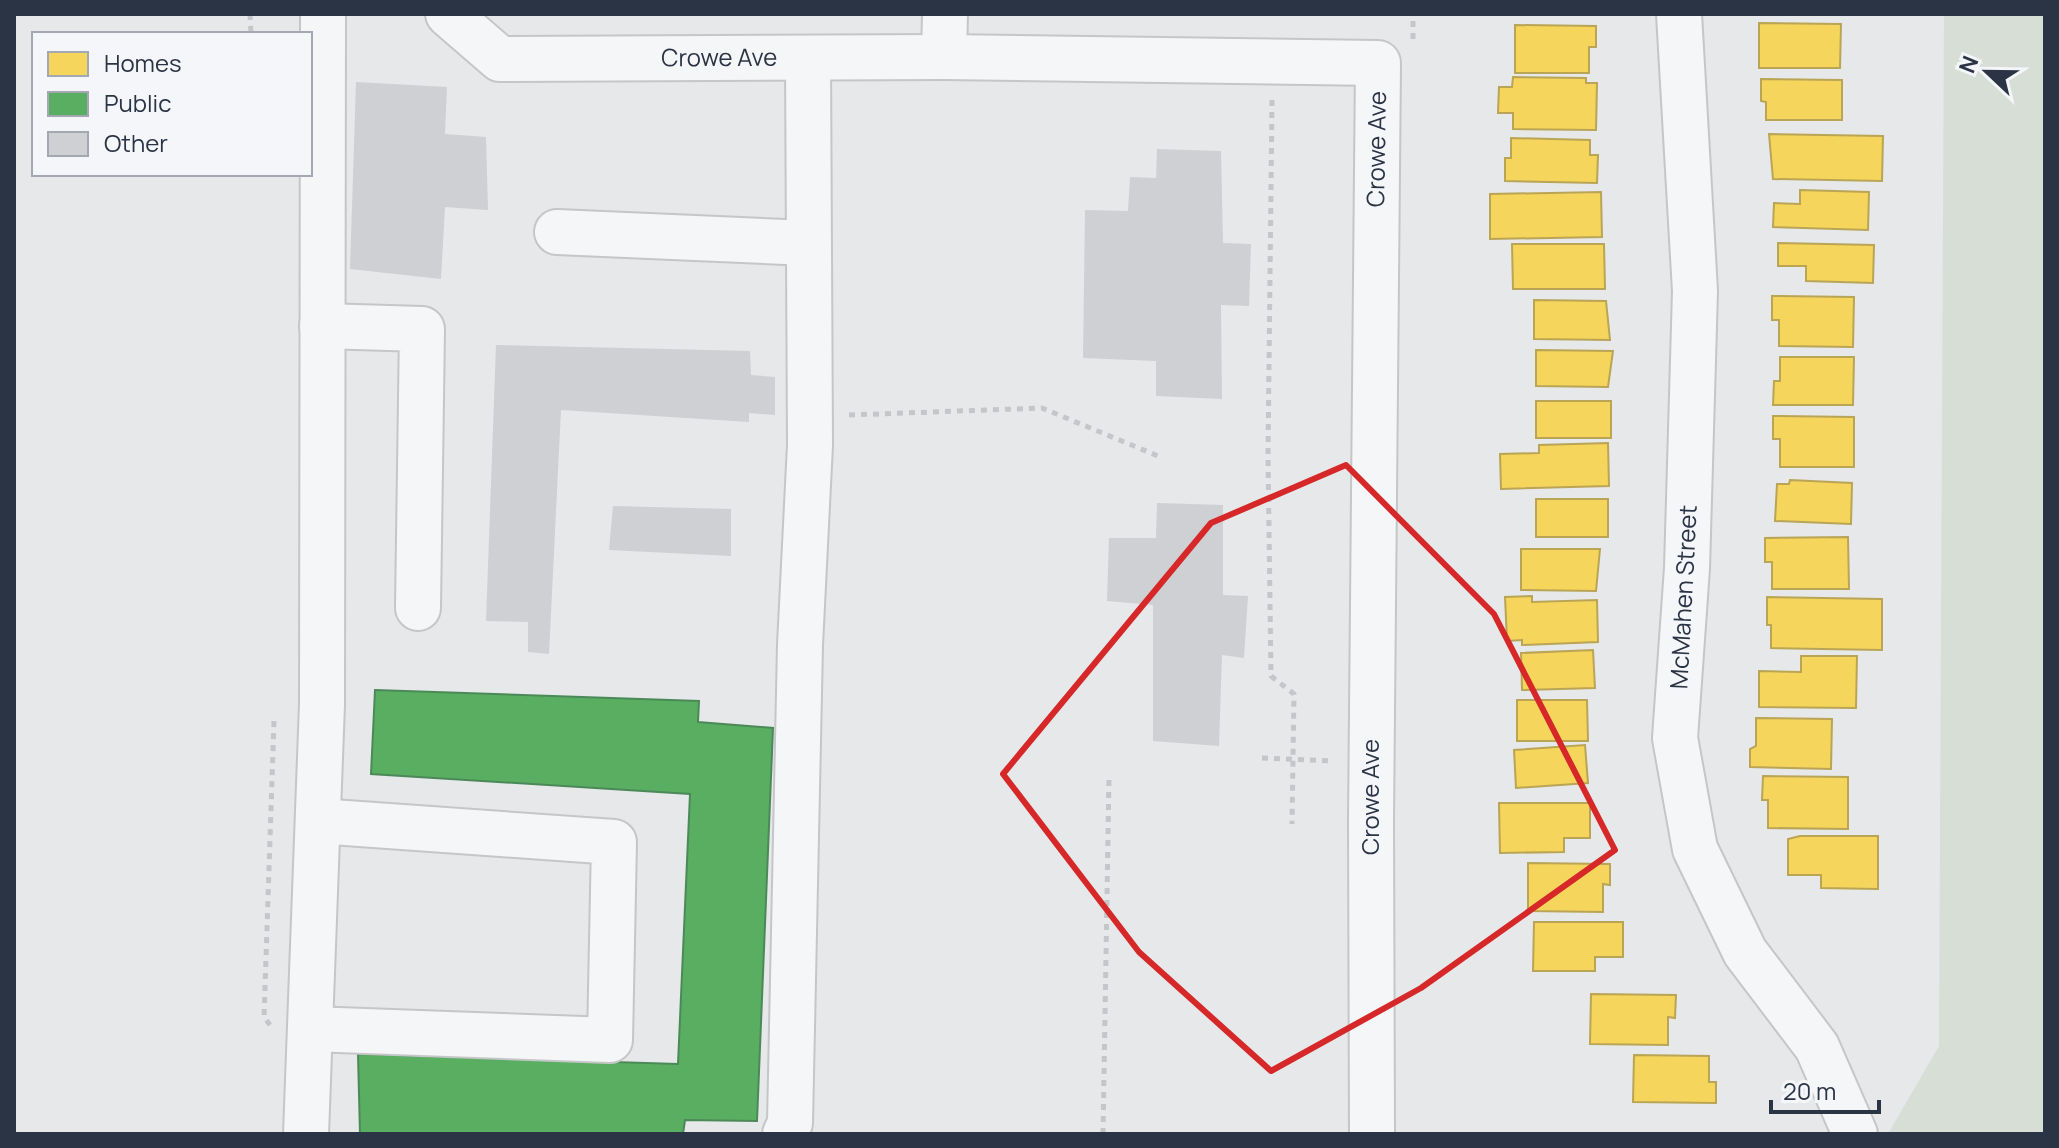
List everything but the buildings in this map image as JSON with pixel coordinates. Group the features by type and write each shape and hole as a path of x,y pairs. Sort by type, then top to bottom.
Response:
{"street":[{"path":"306,1134 291,1029 318,821 322,704 323,14"},
{"name":"Crowe Ave","path":"448,14 500,59 944,57 1378,63 1371,821 1372,1134"},
{"path":"944,57 945,14"},
{"name":"McMahen Street","path":"1679,14 1695,291 1687,568 1675,738 1695,849 1745,952 1817,1047 1855,1134"},
{"path":"785,1134 790,1123 808,416 808,58"},
{"path":"557,232 808,243"},
{"path":"322,326 422,329 418,608"},
{"path":"291,1029 610,1040 614,842 318,821"}],"path":[{"path":"1413,14 1413,39"},
{"path":"1272,62 1268,455 1271,676 1294,694 1292,824"},
{"path":"808,416 1042,408 1163,458"},
{"path":"274,721 264,1017 291,1029"},
{"path":"1262,758 1333,761 1333,772"},
{"path":"1103,1134 1109,778"}],"highlighted area":[{"path":"1346,465 1494,614 1615,850 1421,988 1271,1071 1139,952 1003,774 1211,523"}],"shaded area":[{"path":"1944,14 2045,14 2045,1134 1888,1134 1939,1046"}]}
